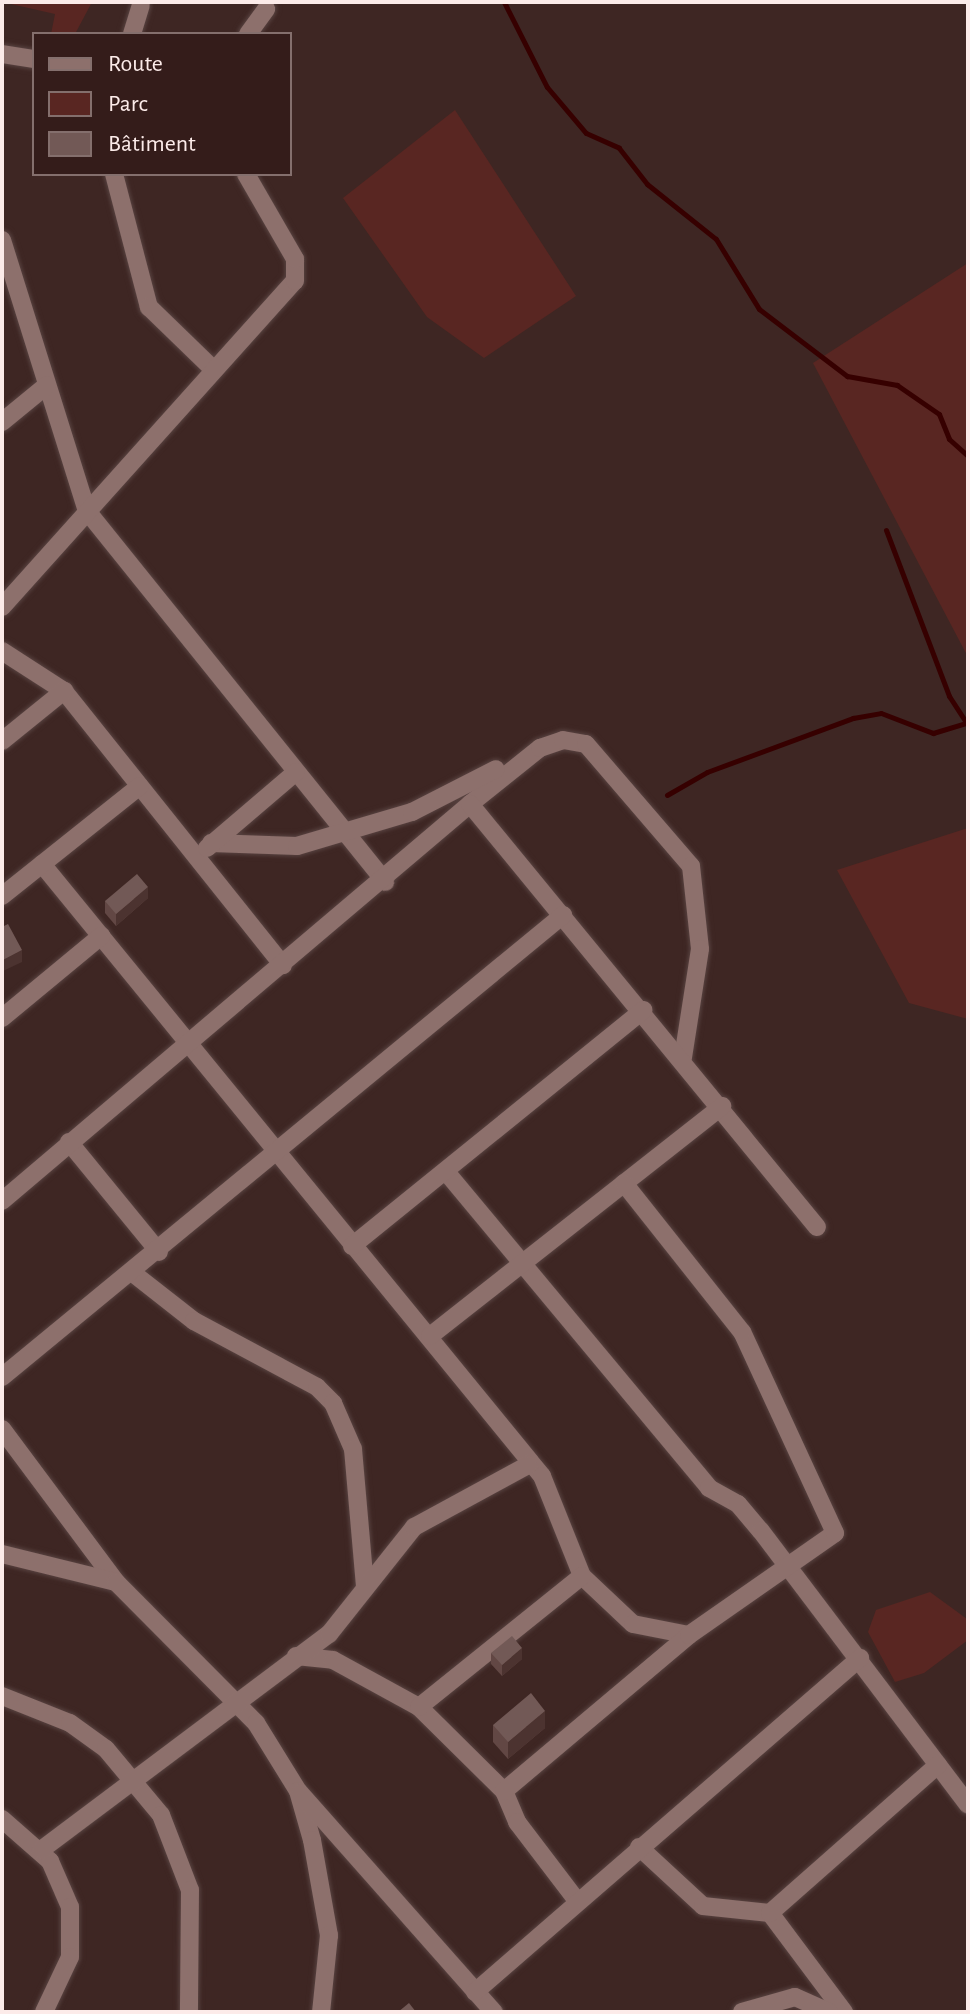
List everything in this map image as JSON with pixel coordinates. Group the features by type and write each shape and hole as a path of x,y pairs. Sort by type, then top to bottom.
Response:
{"street":[{"path":"133,32 141,5"},
{"path":"249,32 266,9"},
{"path":"2,54 32,59"},
{"path":"115,176 149,307 213,369"},
{"path":"2,607 295,281 295,259 247,176"},
{"path":"4,252 87,511 385,882"},
{"path":"2,422 47,385"},
{"path":"2,651 64,691 283,965"},
{"path":"2,741 64,691"},
{"path":"211,843 271,851 344,832 412,812 540,748 563,740 586,744 693,871 700,949 683,1058"},
{"path":"2,1201 189,1042 385,882 470,804 540,748"},
{"path":"196,858 296,772"},
{"path":"2,896 140,786"},
{"path":"470,804 683,1058 817,1227"},
{"path":"42,864 352,1246 430,1336 528,1465 555,1502 582,1576 633,1624 689,1635"},
{"path":"2,1377 134,1274 277,1151 563,915"},
{"path":"4,1012 101,936"},
{"path":"352,1246 447,1173 643,1010"},
{"path":"430,1336 722,1106"},
{"path":"69,1142 159,1252"},
{"path":"447,1173 526,1261 709,1488 738,1504 860,1658 968,1805"},
{"path":"504,1791 689,1635 784,1565 835,1533 742,1332 624,1183"},
{"path":"134,1274 194,1321 317,1387 333,1403 353,1449 365,1587"},
{"path":"2,1429 116,1582 239,1703 298,1791 483,2005 575,1898 860,1658"},
{"path":"41,1850 138,1781 294,1656 343,1622 365,1587 414,1527 528,1465"},
{"path":"2,1554 116,1582"},
{"path":"419,1707 582,1576"},
{"path":"294,1656 333,1660 419,1707 504,1791 517,1822 575,1898"},
{"path":"2,1696 70,1723 138,1781 161,1815 190,1890 189,2012"},
{"path":"770,1913 938,1765"},
{"path":"298,1791 329,1935 321,2012"},
{"path":"2,1819 41,1850 62,1881 72,1933 64,1981 44,2012"},
{"path":"639,1847 703,1906 770,1913 844,2012"},
{"path":"742,2012 795,1997 829,2012"}],"green space":[{"path":"2,2 92,2 76,32 51,32 55,14"},
{"path":"455,110 576,296 484,358 427,317 343,198"},
{"path":"968,263 968,657 813,363"},
{"path":"968,828 968,1019 909,1003 837,870"},
{"path":"930,1592 967,1619 968,1640 924,1673 895,1682 868,1632 876,1610"}],"building":[{"path":"137,874 148,887 116,914 105,901"},
{"path":"8,924 22,950 3,960 2,927"},
{"path":"512,1636 522,1648 502,1665 491,1653"},
{"path":"531,1693 545,1711 508,1742 493,1725"},
{"path":"409,2003 416,2012 398,2012"}],"waterway":[{"path":"504,2 547,87 586,133 619,148 647,184 716,239 759,309 847,376 897,385 939,414 949,439 968,456"},
{"path":"886,530 949,696 967,724"},
{"path":"667,795 707,772 853,718 881,713 933,733 966,723"}]}
